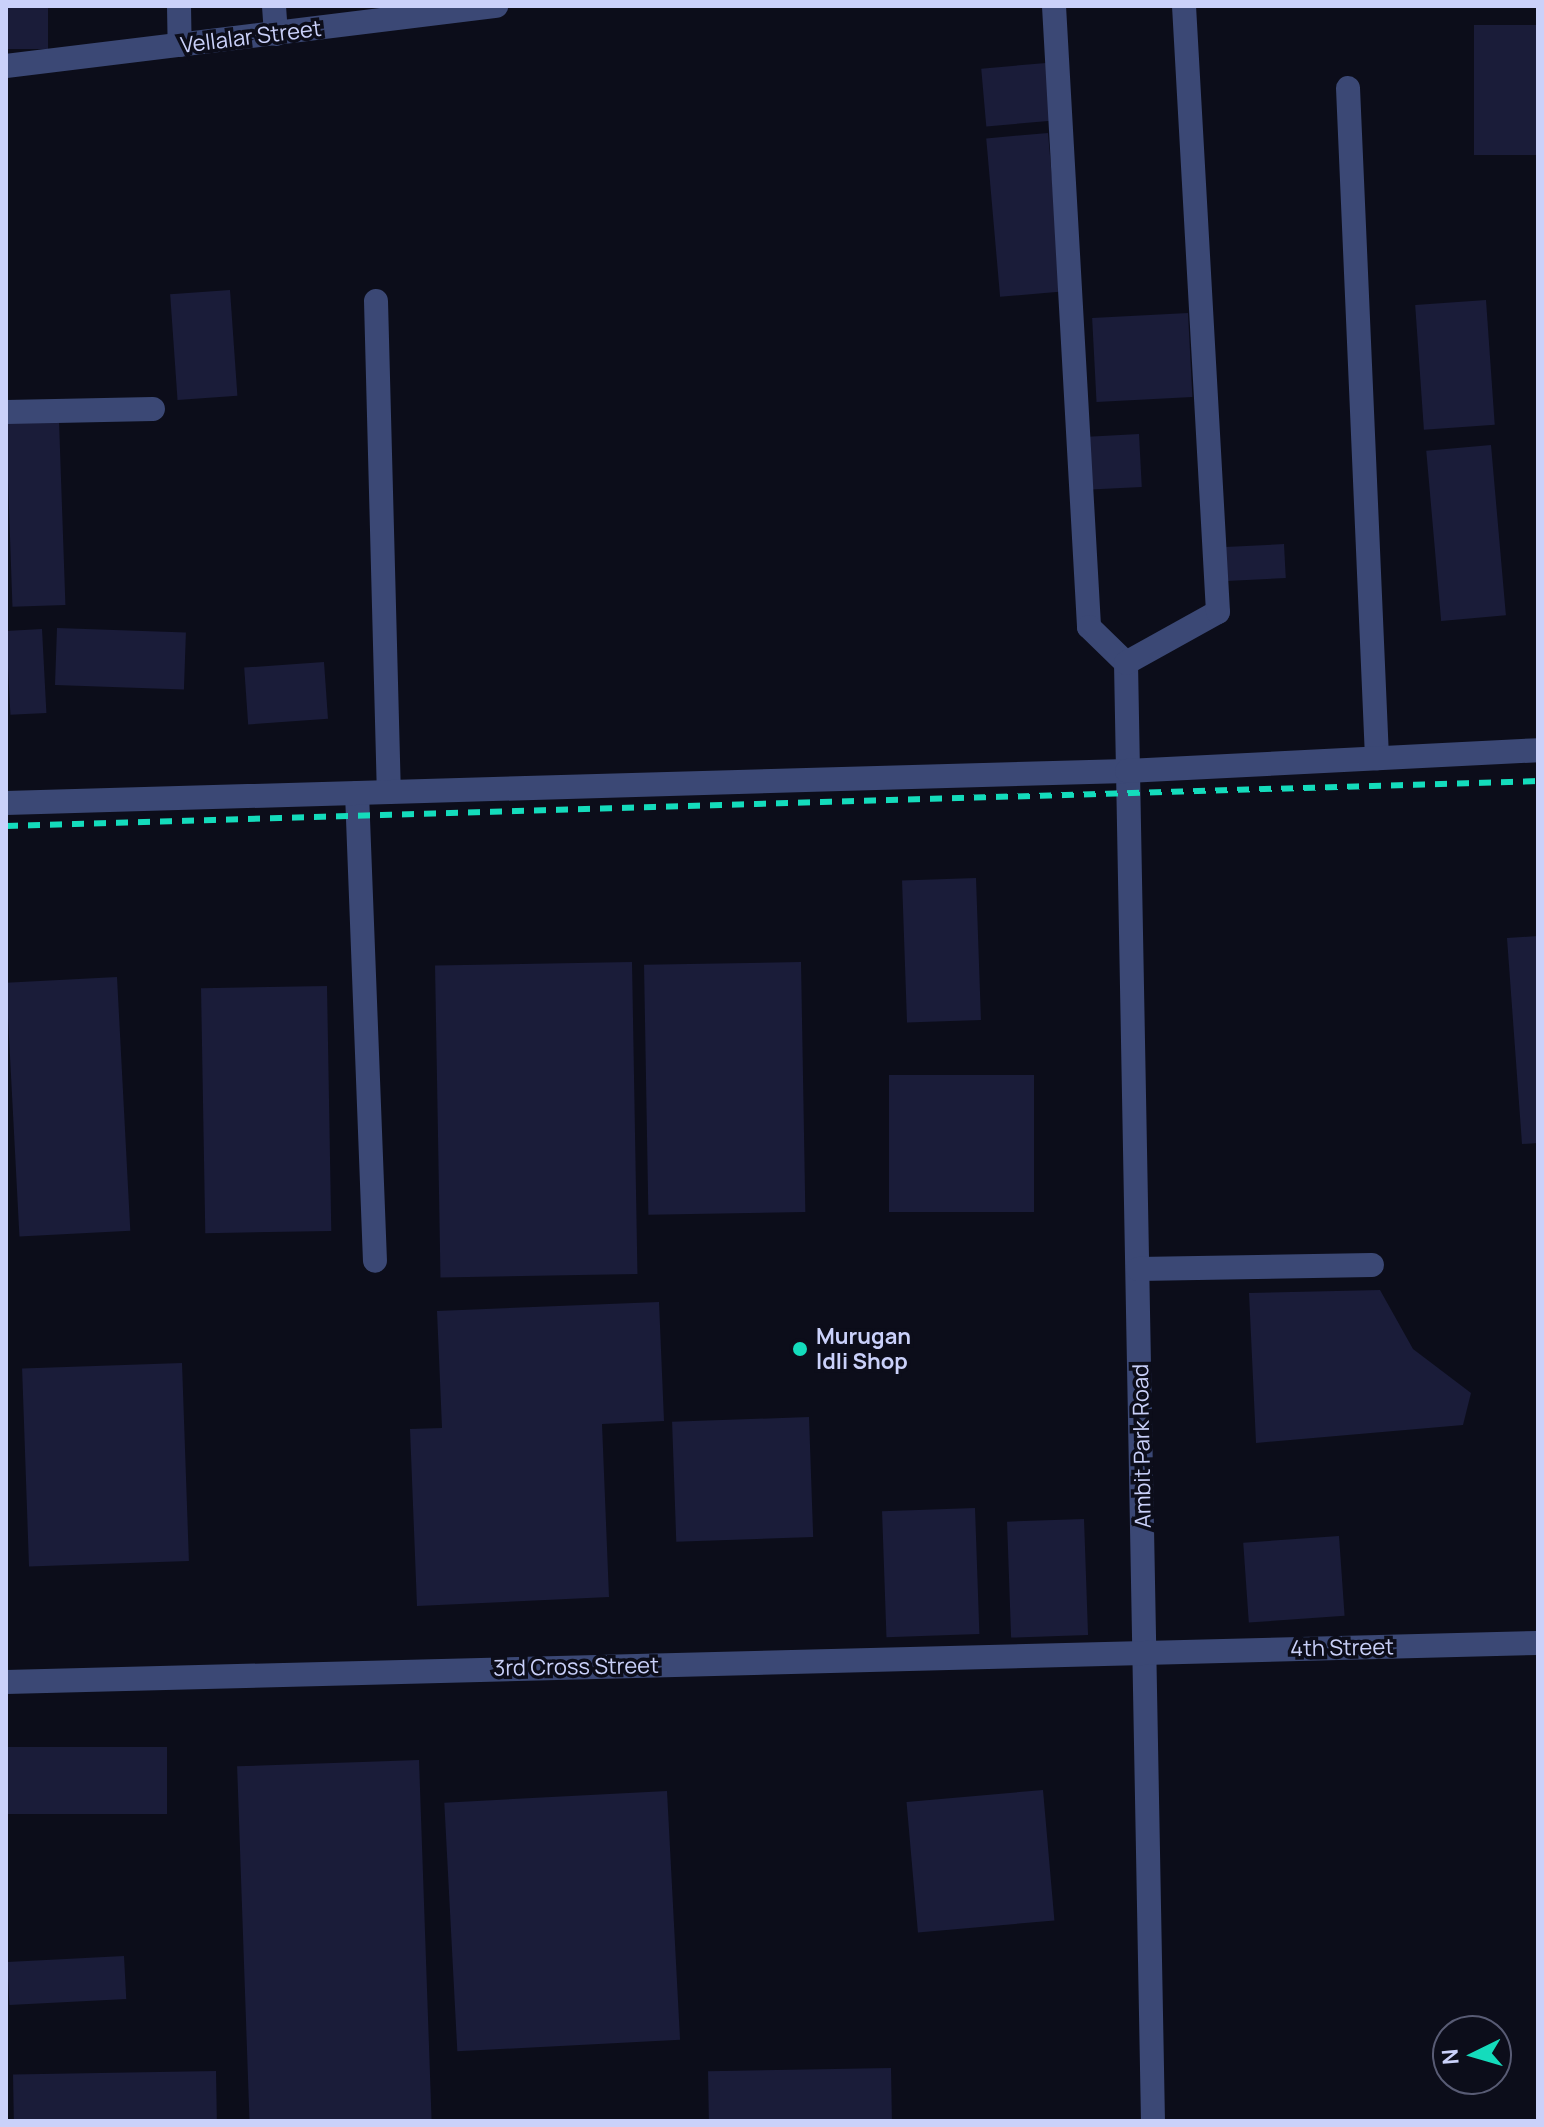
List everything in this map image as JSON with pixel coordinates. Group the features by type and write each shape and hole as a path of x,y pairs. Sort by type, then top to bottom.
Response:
{"street":[{"path":"179,6 180,45"},
{"path":"274,6 276,34"},
{"name":"Vellalar Street","path":"6,66 276,34 427,11 496,6"},
{"path":"1054,6 1089,627 1126,663 1218,612 1184,6"},
{"path":"1348,88 1377,758"},
{"path":"376,301 389,792"},
{"path":"6,412 153,409"},
{"name":"Ambit Park Road","path":"1126,663 1147,1652 1153,2121"},
{"path":"6,803 1127,771 1538,750"},
{"path":"357,793 375,1261"},
{"path":"1138,1269 1372,1265"},
{"name":"4th Street","path":"1147,1652 1538,1643"},
{"name":"3rd Cross Street","path":"6,1682 1147,1652"}],"building":[{"path":"6,6 48,6 48,49 6,49"},
{"path":"1474,25 1538,25 1538,155 1474,155"},
{"path":"1046,63 1051,121 986,126 981,69"},
{"path":"1048,133 1062,291 1000,297 986,138"},
{"path":"230,290 237,396 178,400 170,294"},
{"path":"1486,300 1495,425 1424,430 1415,305"},
{"path":"1188,313 1192,397 1097,402 1092,318"},
{"path":"59,421 65,605 12,607 6,423"},
{"path":"1139,434 1142,487 1086,490 1083,437"},
{"path":"1491,445 1506,615 1441,621 1426,451"},
{"path":"1284,544 1286,578 1222,581 1220,547"},
{"path":"57,628 186,633 184,689 55,685"},
{"path":"42,629 46,713 10,715 6,631"},
{"path":"324,662 328,719 248,724 244,668"},
{"path":"976,878 981,1020 907,1022 902,881"},
{"path":"1538,936 1538,1143 1522,1144 1507,938"},
{"path":"632,962 637,1274 440,1277 435,965"},
{"path":"801,962 805,1212 648,1215 644,965"},
{"path":"117,977 130,1231 19,1236 6,983"},
{"path":"327,986 331,1231 205,1233 201,988"},
{"path":"889,1075 1034,1075 1034,1212 889,1212"},
{"path":"1380,1290 1413,1349 1471,1393 1463,1425 1256,1443 1249,1293"},
{"path":"659,1302 664,1421 602,1424 609,1597 417,1606 410,1429 442,1428 437,1311"},
{"path":"182,1363 189,1561 29,1566 22,1369"},
{"path":"809,1417 813,1537 676,1542 672,1422"},
{"path":"975,1508 979,1634 886,1637 882,1511"},
{"path":"1084,1519 1088,1635 1011,1638 1007,1522"},
{"path":"1339,1536 1345,1616 1249,1623 1243,1543"},
{"path":"6,1747 167,1747 167,1814 6,1814"},
{"path":"419,1760 432,2121 249,2121 237,1766"},
{"path":"1043,1790 1054,1921 918,1932 907,1802"},
{"path":"667,1791 680,2040 457,2051 444,1803"},
{"path":"124,1956 126,1999 9,2005 7,1962"},
{"path":"891,2068 892,2121 709,2121 708,2071"},
{"path":"216,2071 217,2121 14,2121 13,2075"}],"railway":[{"path":"6,826 1538,781"}],"place":[{"name":"Murugan Idli Shop","path":"800,1349"}]}
